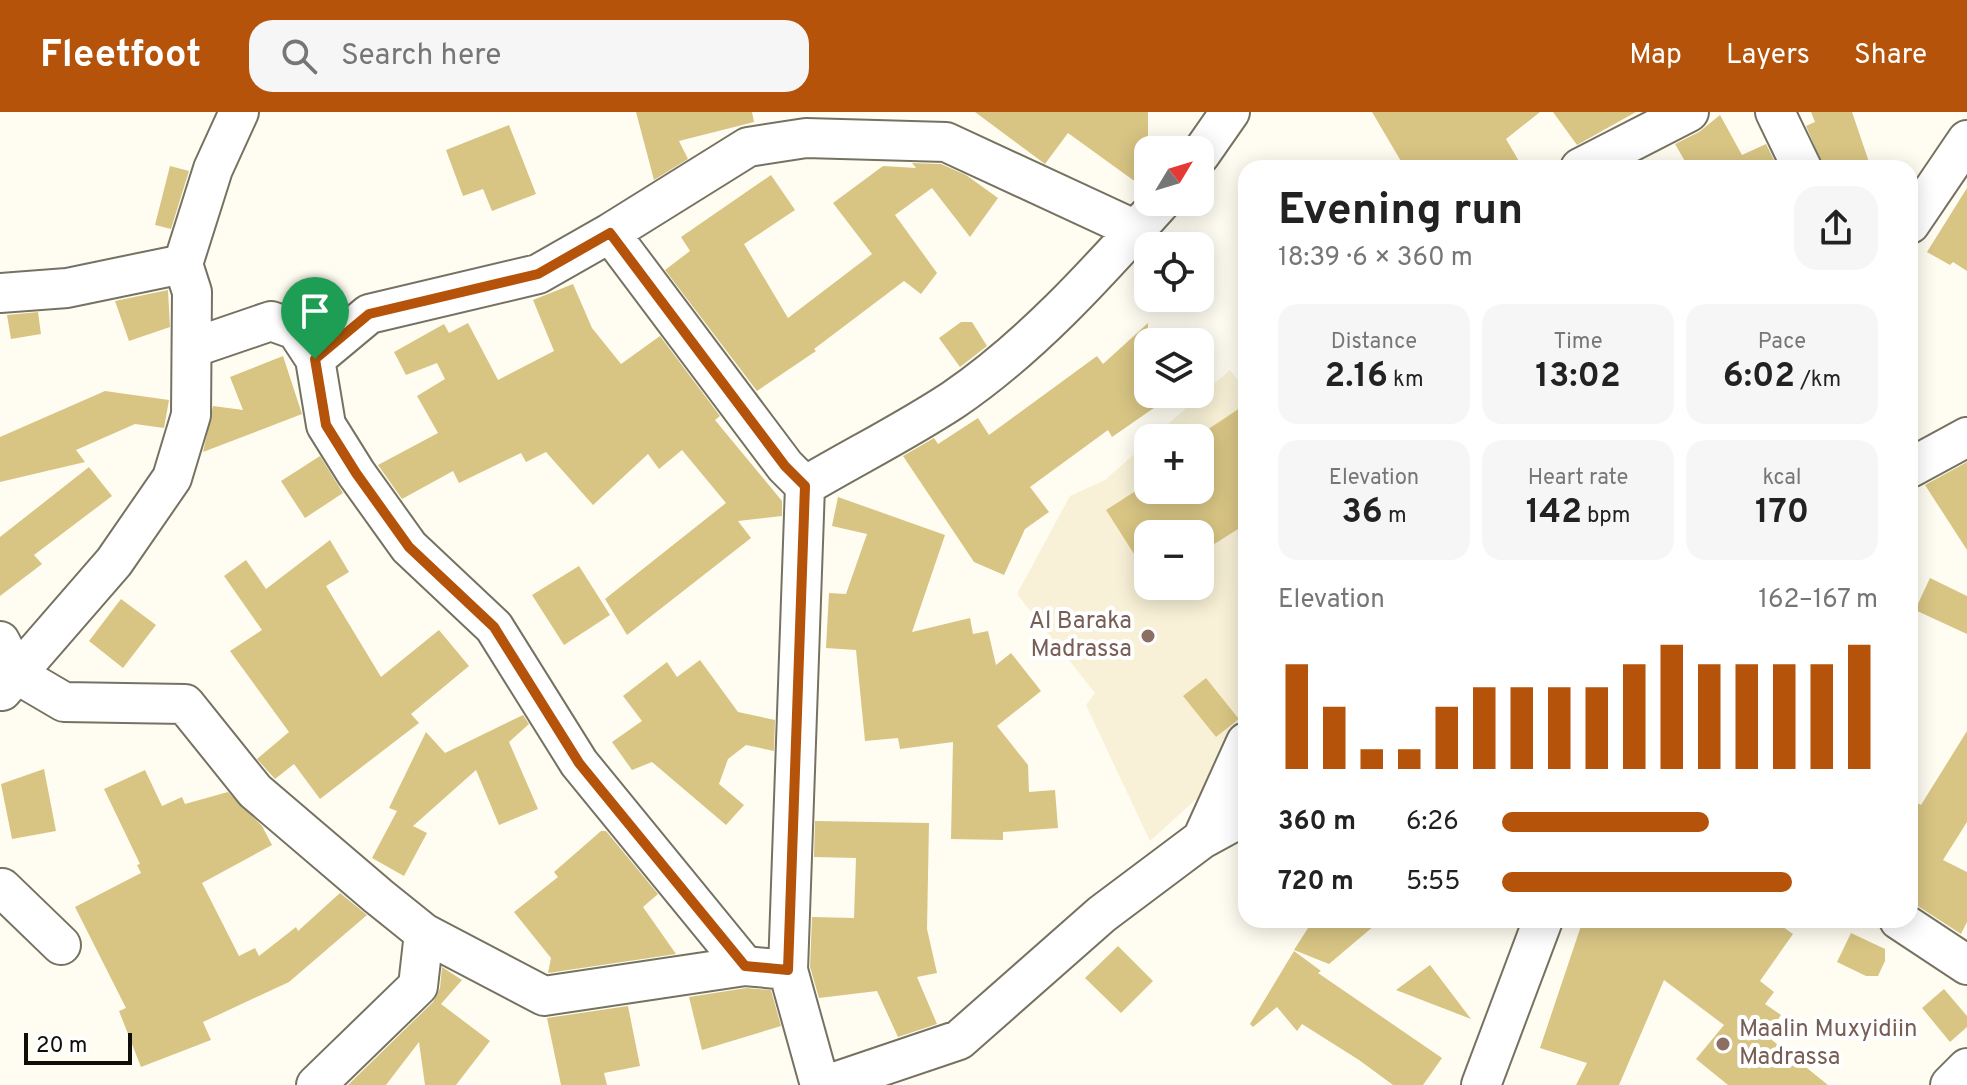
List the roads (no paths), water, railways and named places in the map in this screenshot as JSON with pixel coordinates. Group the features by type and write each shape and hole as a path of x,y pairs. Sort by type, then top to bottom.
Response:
{"street":[{"path":"9,684 114,562 172,478 191,415 192,292 183,264 213,169 239,112"},
{"path":"1213,136 1230,112"},
{"path":"1596,160 1689,112"},
{"path":"1775,112 1798,160"},
{"path":"315,359 369,314 538,274 748,147 806,138 946,142 1136,230"},
{"path":"1918,212 1967,140"},
{"path":"805,486 953,399 1003,360 1055,313 1148,216"},
{"path":"610,233 785,466 805,486 788,970 823,1085 959,1040 1102,914 1202,839 1238,819"},
{"path":"0,293 67,288 183,264"},
{"path":"192,348 271,321 296,330 315,359 326,425 356,473 409,547 494,627 579,763 745,966"},
{"path":"1918,464 1967,437"},
{"path":"0,641 9,684"},
{"path":"9,684 64,702 185,704 255,791 424,933 544,996 745,966 788,970"},
{"path":"1202,839 1238,760"},
{"path":"1,882 61,945"},
{"path":"1481,1085 1540,928"},
{"path":"1911,928 1967,965"},
{"path":"326,1081 418,986 424,933"},
{"path":"1950,1085 1967,1068"}],"place":[{"name":"Al Baraka Madrassa","path":"1148,636"},
{"name":"Maalin Muxyidiin Madrassa","path":"1723,1044"}]}
